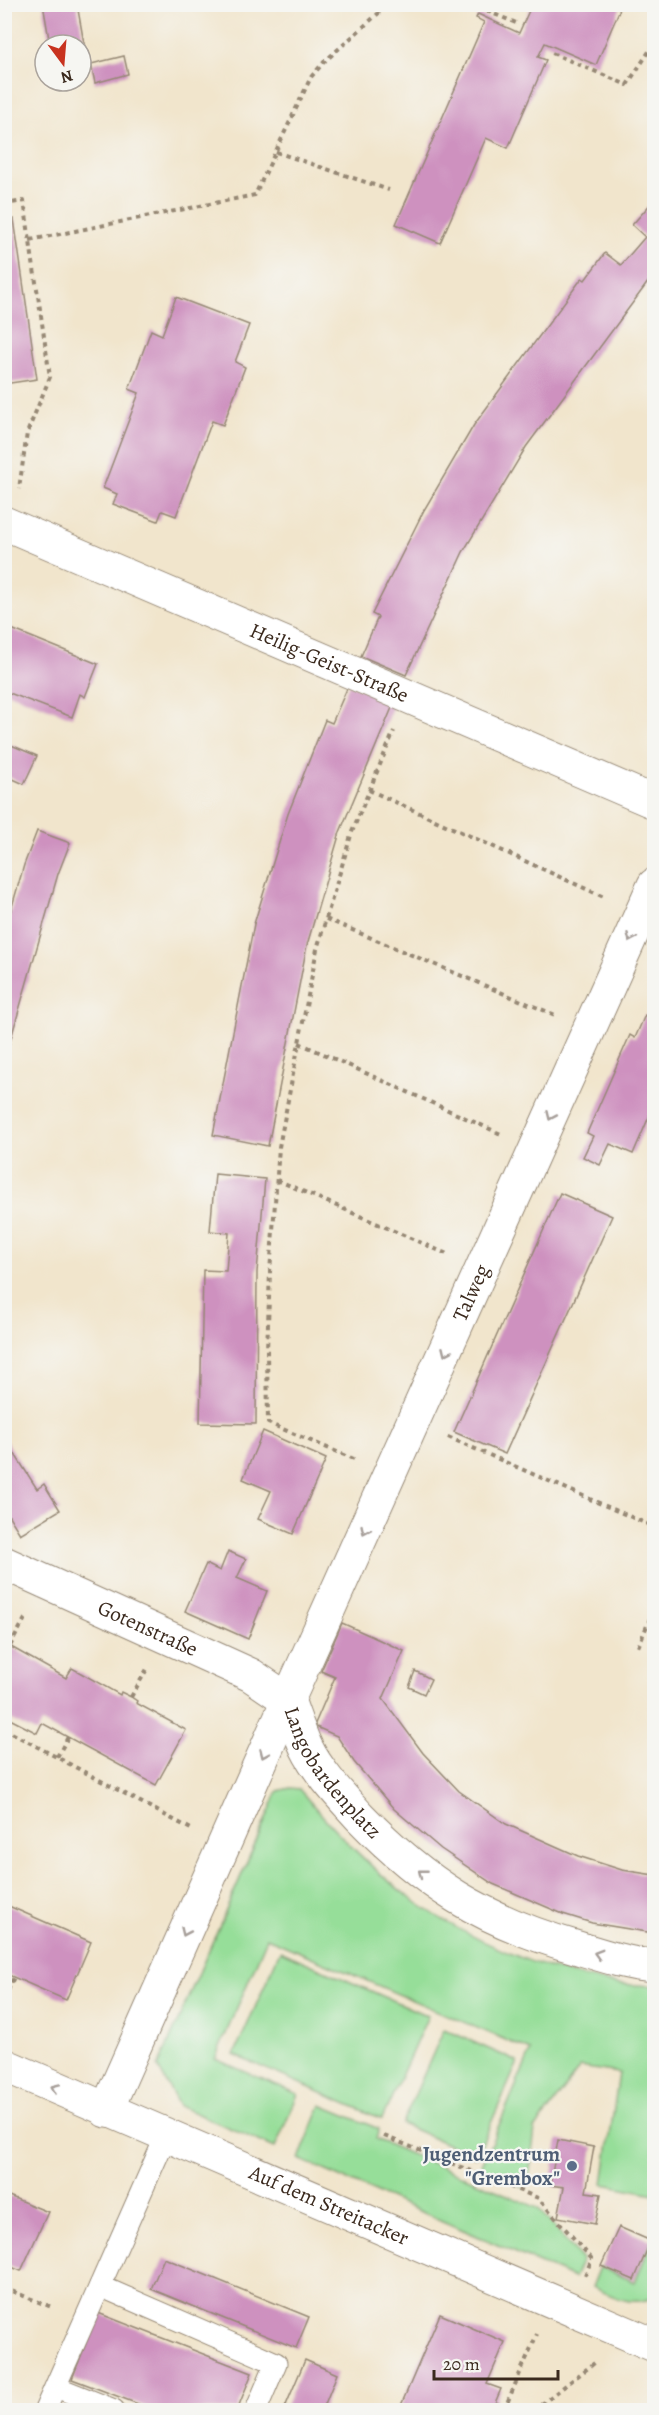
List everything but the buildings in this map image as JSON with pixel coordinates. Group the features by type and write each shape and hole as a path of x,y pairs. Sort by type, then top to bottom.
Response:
{"street":[{"name":"Heilig-Geist-Straße","path":"9,524 654,802"},
{"name":"Talweg","path":"288,1700 648,899"},
{"name":"Gotenstraße","path":"4,1563 251,1675 288,1700"},
{"name":"Langobardenplatz","path":"106,2111 288,1700"},
{"name":"Langobardenplatz","path":"288,1700 307,1749 343,1798 388,1846 438,1886 493,1918 540,1936 633,1964 654,1966"},
{"name":"Auf dem Streitacker","path":"4,2065 106,2111 643,2340"}],"lane":[{"path":"45,2410 166,2136"},
{"path":"100,2286 276,2363 256,2410"},
{"path":"56,2386 114,2410"}],"path":[{"path":"30,240 255,195 311,77 389,4"},
{"path":"470,4 516,23"},
{"path":"552,53 627,85 654,44"},
{"path":"276,152 389,190"},
{"path":"4,204 24,201 51,376 27,433 9,524"},
{"path":"390,1475 268,1423 267,1350 279,1147 317,949 352,832 408,696"},
{"path":"369,790 648,899"},
{"path":"326,919 589,1030"},
{"path":"299,1044 536,1150"},
{"path":"277,1180 483,1270"},
{"path":"414,1422 654,1527"},
{"path":"638,1647 654,1609"},
{"path":"4,1729 223,1846"},
{"path":"57,1757 68,1737"},
{"path":"4,1999 14,1977"},
{"path":"384,2136 538,2198 592,2259 561,2305 506,2410 495,2403"},
{"path":"4,2288 85,2321"},
{"path":"534,2410 643,2340"}],"green space":[{"path":"290,1788 299,1789 340,1835 400,1891 460,1929 506,1952 556,1970 605,1982 654,1986 654,2194 603,2184 619,2073 580,2067 535,2129 529,2177 523,2187 480,2169 531,2051 267,1938 215,2059 298,2094 275,2148 179,2106 158,2067 278,1791"},
{"path":"280,1951 428,2016 382,2119 234,2055"},
{"path":"444,2029 518,2062 476,2157 402,2124"},
{"path":"321,2105 379,2129 376,2139 538,2208 582,2260 574,2278 299,2159"},
{"path":"654,2236 654,2297 630,2301 592,2287 600,2267 635,2282"}],"place":[{"name":"Jugendzentrum \"Grembox\"","path":"572,2166"}]}
